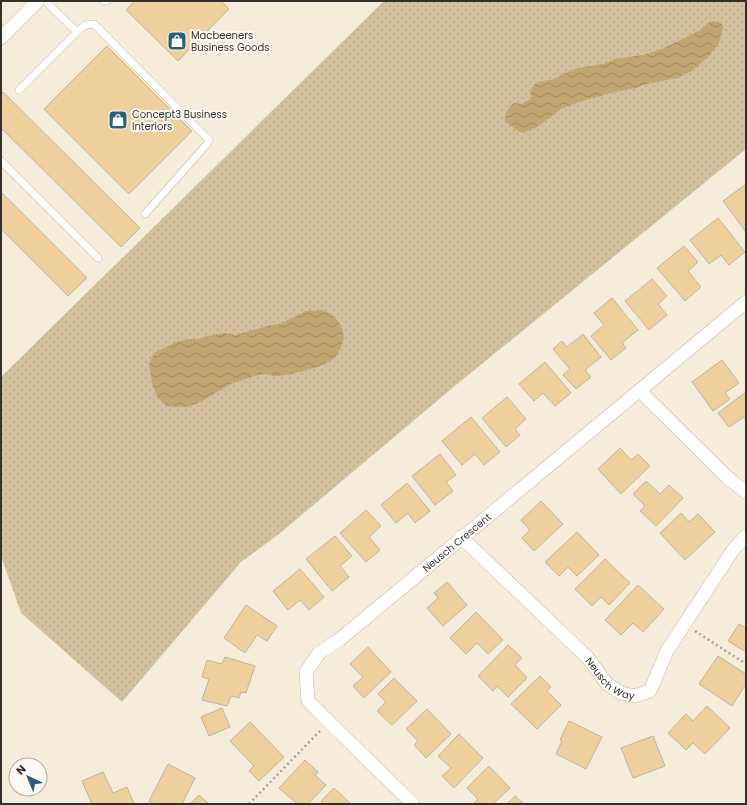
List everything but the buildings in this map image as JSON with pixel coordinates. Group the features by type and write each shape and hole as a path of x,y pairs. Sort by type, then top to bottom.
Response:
{"street":[{"path":"1,38 38,1"},
{"name":"Neusch Crescent","path":"413,804 308,701 306,672 319,653 339,640 746,302"},
{"path":"640,391 728,478 746,492"},
{"name":"Neusch Way","path":"462,537 588,658 607,684 621,693 635,696 650,690 667,651 733,550 746,536"}],"lane":[{"path":"46,1 77,32"},
{"path":"19,90 77,32 85,25 94,24 209,140 145,214"},
{"path":"1,161 98,258"}],"path":[{"path":"697,632 746,664"},
{"path":"249,804 318,734"}],"shaded area":[{"path":"384,1 746,1 746,149 456,385 279,534 241,562 122,702 21,613 1,556 1,377"}],"water":[{"path":"714,21 721,23 723,27 719,43 708,57 692,71 677,78 643,85 579,102 561,109 537,127 523,133 505,121 507,111 514,103 522,104 532,98 530,93 535,84 542,81 552,80 578,68 604,64 614,59 643,55 662,49 699,31 708,23"},
{"path":"321,310 334,316 341,325 344,336 340,349 336,355 325,364 291,374 276,376 260,374 232,384 201,402 190,406 167,406 158,398 153,387 149,364 154,353 176,342 188,339 199,339 224,333 236,335 280,324 306,311"}],"place":[{"name":"Macbeeners Business Goods","path":"177,41"},
{"name":"Concept3 Business Interiors","path":"118,120"}]}
